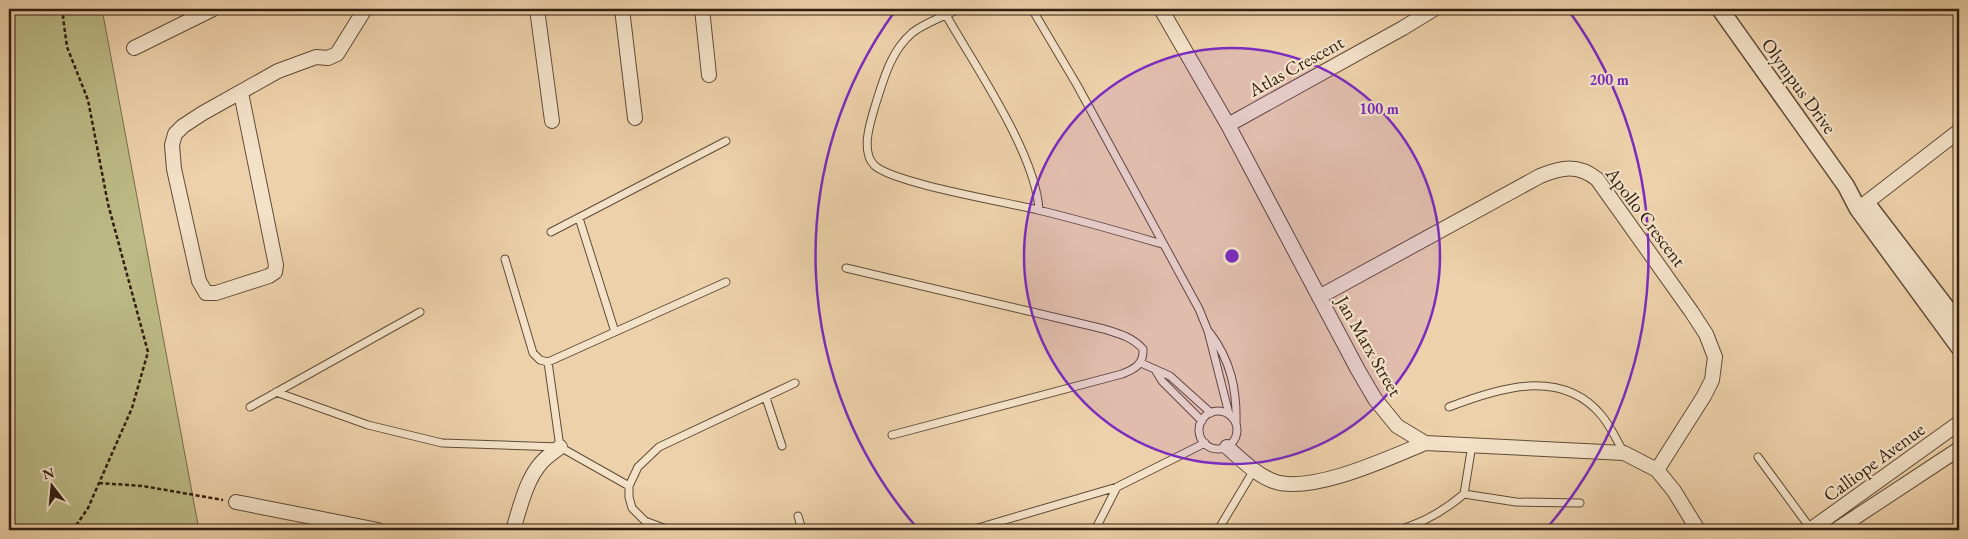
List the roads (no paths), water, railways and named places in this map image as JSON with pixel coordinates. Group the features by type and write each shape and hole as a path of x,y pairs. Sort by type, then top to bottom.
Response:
{"street":[{"path":"134,48 213,9"},
{"path":"241,93 276,265 274,272 269,276 216,293 206,293 199,281 174,169 172,145 175,134 183,126 241,93 278,72 316,57 328,58 337,54 364,9"},
{"path":"537,9 552,122"},
{"path":"622,9 635,118"},
{"path":"702,9 709,75"},
{"name":"Jan Marx Street","path":"1161,9 1228,125 1319,298 1375,399 1397,426 1425,443 1624,453 1657,470 1674,491 1698,530"},
{"name":"Atlas Crescent","path":"1228,125 1434,9"},
{"name":"Olympus Drive","path":"1720,9 1846,186 1959,324"},
{"path":"1862,206 1959,131"},
{"name":"Apollo Crescent","path":"1319,298 1540,176 1554,170 1574,167 1586,170 1597,179 1691,311 1706,334 1715,357 1712,380 1704,396 1657,470"},
{"name":"Olympus Drive","path":"1862,206 1959,348"},
{"name":"Calliope Avenue","path":"1811,530 1959,423"},
{"path":"1227,447 1254,470 1280,482 1294,485 1359,470 1425,443"},
{"path":"513,530 528,485 535,472 542,462 560,447"},
{"name":"Calliope Avenue","path":"1842,529 1959,449"},
{"path":"236,502 378,530"},
{"path":"1835,513 1842,529"}],"lane":[{"path":"959,9 913,32 897,50 886,71 872,117 868,154 873,164 884,173 912,181 1039,210 1162,244"},
{"path":"1032,9 1077,85 1199,309 1208,331 1228,414 1236,424"},
{"path":"946,16 1013,133 1036,184 1039,210"},
{"path":"552,232 726,141"},
{"path":"579,218 615,332"},
{"path":"505,259 528,342 533,353 540,360 548,362 726,282"},
{"path":"846,268 1125,335 1136,341 1143,349 1141,363 1134,369 1105,379 892,435"},
{"path":"250,407 420,312"},
{"path":"1208,331 1224,355 1233,380 1237,404 1235,440 1227,447 1215,449 1205,443 1200,432 1202,421 1211,413 1217,411 1228,414"},
{"path":"548,362 560,447"},
{"path":"1141,363 1170,376 1211,413"},
{"path":"1156,371 1162,381 1202,421"},
{"path":"668,530 653,526 637,516 628,497 628,486 638,467 659,447 795,383"},
{"path":"1449,407 1505,388 1526,385 1547,386 1569,392 1592,405 1603,416 1624,453"},
{"path":"276,392 368,425 433,441 560,447 628,486"},
{"path":"766,398 782,446"},
{"path":"970,530 1116,487 1205,443"},
{"path":"1398,530 1430,518 1448,508 1464,494 1472,445"},
{"path":"1758,457 1811,530"},
{"path":"1218,530 1254,470"},
{"path":"1094,530 1116,487"},
{"path":"1464,494 1516,502 1580,503"},
{"path":"798,516 802,530"}]}
